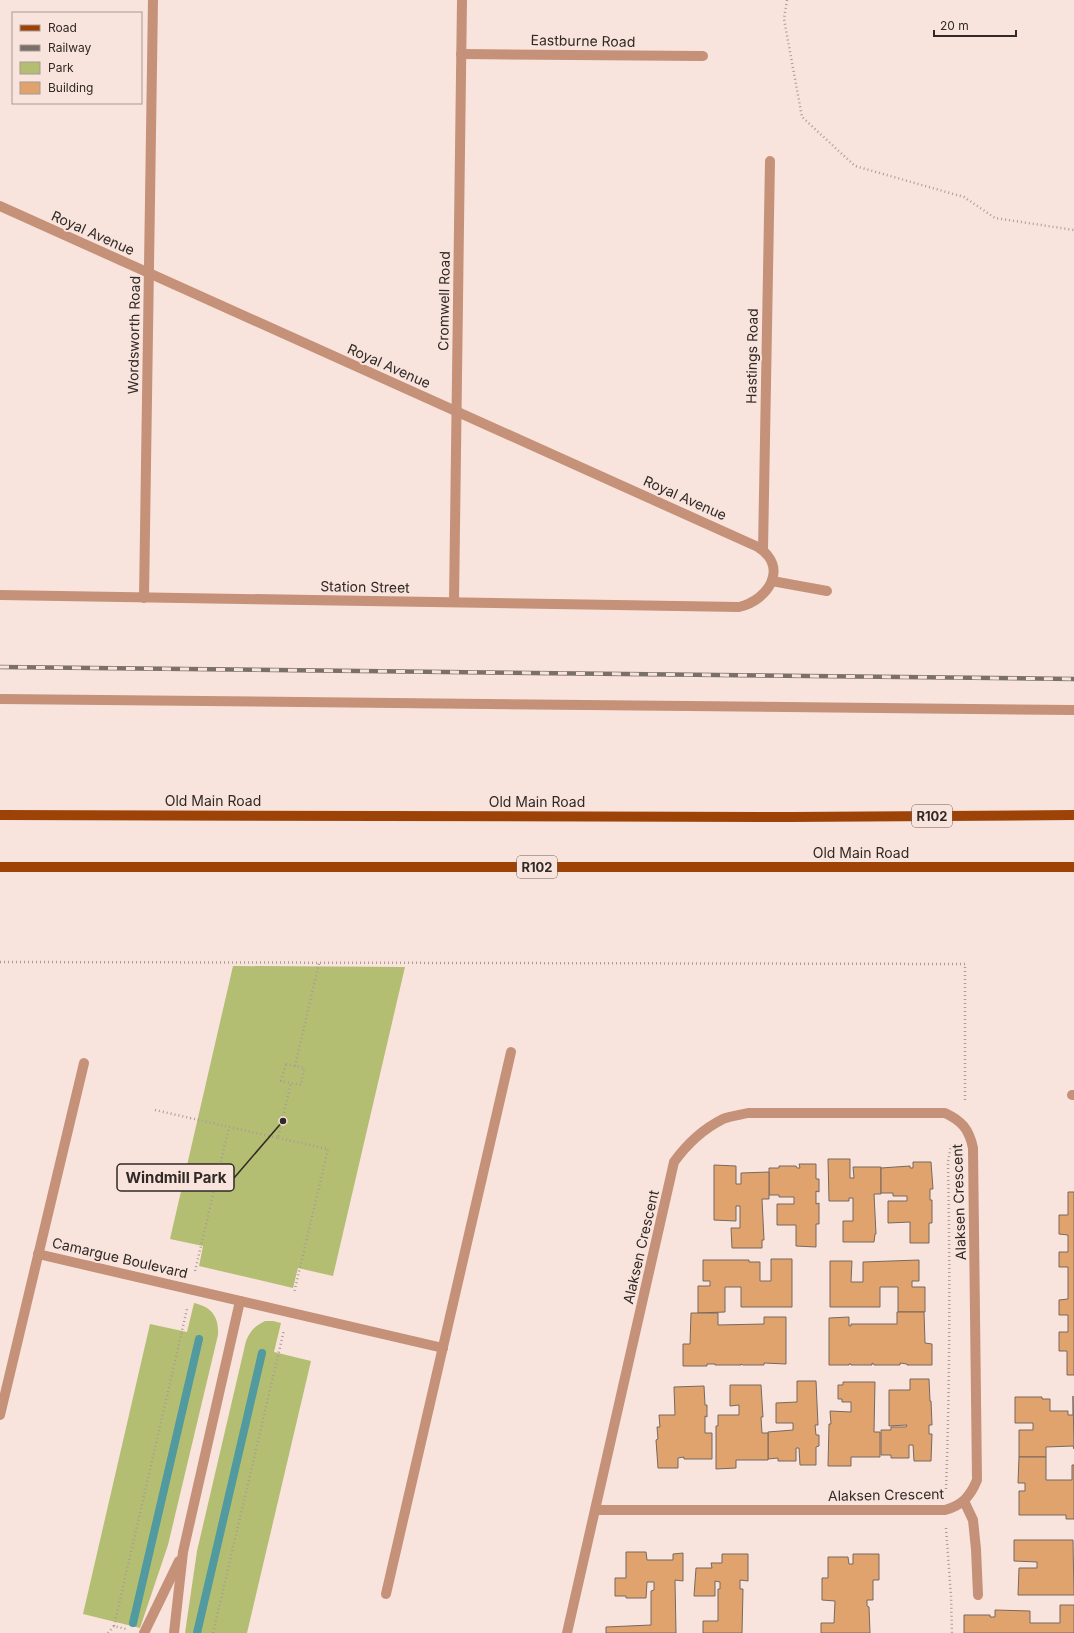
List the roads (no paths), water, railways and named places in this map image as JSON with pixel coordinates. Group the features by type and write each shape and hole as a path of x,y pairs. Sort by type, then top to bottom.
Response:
{"main road":[{"name":"Old Main Road","path":"0,815 790,817 1074,815"},
{"name":"Old Main Road","path":"0,867 1074,867"}],"street":[{"name":"Wordsworth Road","path":"144,598 153,0"},
{"name":"Cromwell Road","path":"454,602 462,0"},
{"name":"Eastburne Road","path":"461,54 703,56"},
{"name":"Hastings Road","path":"770,161 764,551 772,566 772,581"},
{"name":"Royal Avenue","path":"0,206 764,551"},
{"name":"Station Street","path":"0,595 739,606 756,600 766,592 772,581"},
{"path":"772,581 827,591"},
{"path":"0,699 1074,710"},
{"path":"386,1594 511,1052"},
{"path":"38,1254 84,1063"},
{"name":"Alaksen Crescent","path":"568,1633 595,1510 674,1162 686,1146 705,1130 724,1118 748,1113 945,1113 955,1118 970,1135 973,1148 977,1480 970,1495 955,1507 945,1510 595,1510"},
{"name":"Camargue Boulevard","path":"0,1415 38,1254 443,1348"},
{"path":"174,1633 183,1552 240,1301"},
{"path":"964,1501 973,1520 978,1595"},
{"path":"144,1633 152,1620 183,1552"}],"waterway":[{"path":"133,1623 199,1339"},
{"path":"197,1633 262,1353"}],"railway":[{"path":"0,667 1074,679"}],"place":[{"name":"Windmill Park","path":"283,1121"}]}
